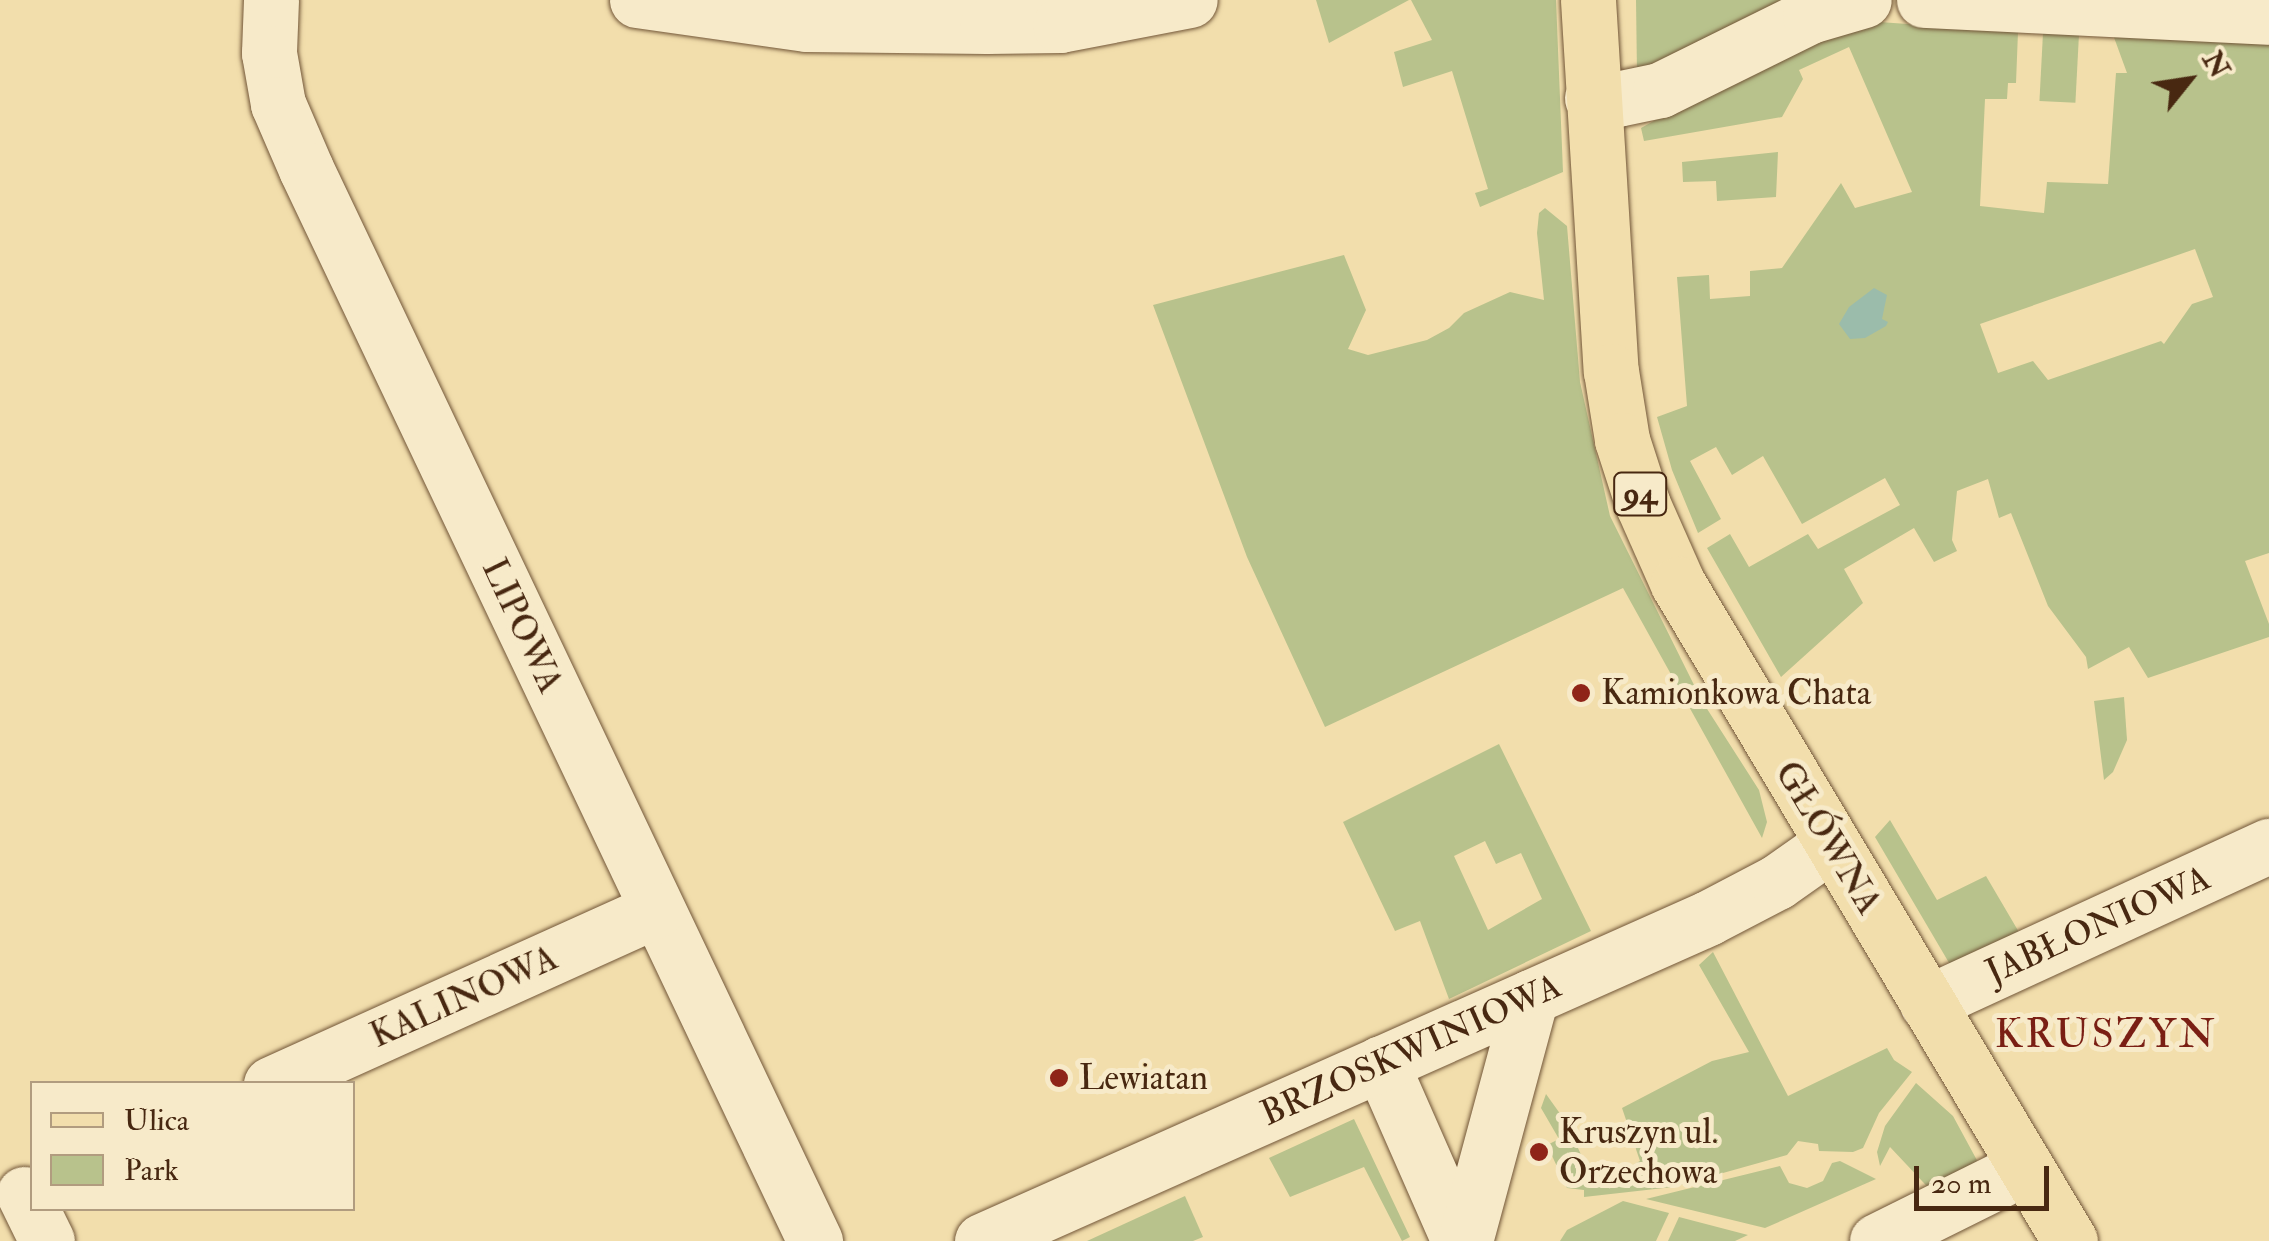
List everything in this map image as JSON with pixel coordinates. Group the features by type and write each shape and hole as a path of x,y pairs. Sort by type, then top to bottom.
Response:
{"main road":[{"name":"GŁÓWNA","path":"1588,0 1611,371 1632,470 1678,584 2070,1241"}],"street":[{"name":"LIPOWA","path":"271,0 269,53 278,104 815,1241"},
{"path":"638,0 806,24 1058,12 1190,0"},
{"path":"1592,98 1617,99 1660,90 1810,16 1864,0"},
{"path":"1924,0 2269,17"},
{"name":"BRZOSKWINIOWA","path":"982,1241 1708,918 1800,868 1831,844"},
{"name":"JABŁONIOWA","path":"1927,1003 2269,846"},
{"name":"KALINOWA","path":"278,1081 657,910"},
{"path":"1462,1241 1531,997"},
{"path":"1382,1063 1462,1241"},
{"path":"1878,1241 2026,1167"}],"green space":[{"path":"1316,0 1409,0 1329,43"},
{"path":"1411,0 1556,0 1563,172 1480,207 1475,193 1488,189 1452,71 1403,87 1394,52 1432,40"},
{"path":"1636,0 1805,0 1637,74"},
{"path":"1838,19 2018,32 2016,83 2008,83 2007,99 1985,99 1980,206 2044,213 2047,182 2108,184 2116,73 2127,73 2112,32 2269,33 2269,553 2245,561 2269,624 2269,637 2148,678 2129,647 2088,669 2086,657 2048,606 2011,513 1999,518 1988,479 1957,491 1952,540 1957,551 1934,562 1914,528 1844,569 1863,603 1781,677 1707,548 1730,534 1749,567 1808,534 1818,549 1900,505 1885,478 1802,524 1763,456 1732,475 1716,447 1690,461 1721,519 1698,533 1672,470 1657,417 1687,406 1677,277 1709,275 1710,299 1750,296 1750,271 1782,268 1841,183 1855,208 1912,192 1849,47 1799,70 1803,79 1782,117 1644,141 1641,128","holes":["2195,249 2213,297 2192,304 2164,344 2161,341 2048,380 2033,361 1998,373 1980,324"]},
{"path":"2043,33 2079,35 2075,103 2039,101"},
{"path":"1778,152 1776,197 1717,201 1716,181 1683,182 1682,162"},
{"path":"1545,208 1567,226 1580,382 1610,516 1702,701 1759,790 1767,822 1762,838 1623,588 1325,727 1247,557 1153,305 1344,255 1366,310 1348,349 1368,355 1427,340 1449,328 1464,313 1510,292 1544,300 1537,233 1539,213"},
{"path":"2124,697 2127,740 2113,772 2104,780 2094,701"},
{"path":"1499,744 1591,931 1449,999 1420,921 1395,931 1343,822","holes":["1485,841 1496,864 1521,853 1542,899 1488,930 1454,856"]},
{"path":"1890,820 1937,900 1986,876 2023,939 1955,973 1875,837"},
{"path":"1713,952 1788,1096 1887,1048 1894,1060 1912,1072 1879,1113 1863,1148 1853,1152 1819,1151 1818,1144 1798,1141 1787,1155 1673,1187 1584,1197 1584,1190 1567,1188 1547,1145 1559,1139 1541,1108 1546,1094 1566,1122 1595,1185 1640,1161 1622,1108 1712,1061 1749,1052 1699,965"},
{"path":"1916,1083 1953,1116 1979,1164 1938,1198 1890,1147 1880,1166 1877,1152 1885,1126"},
{"path":"1354,1119 1410,1237 1402,1241 1364,1167 1290,1197 1269,1158"},
{"path":"1840,1161 1876,1179 1765,1228 1646,1199 1780,1166 1789,1183 1807,1188 1823,1181 1832,1163"},
{"path":"1185,1196 1203,1237 1193,1241 1087,1241"},
{"path":"1623,1201 1669,1213 1656,1241 1560,1241 1567,1230"},
{"path":"1679,1217 1748,1235 1735,1241 1668,1241"}],"shaded area":[{"path":"1874,288 1887,295 1882,319 1888,322 1865,338 1850,339 1839,324 1849,307"}],"place":[{"name":"Kamionkowa Chata","path":"1581,693"},
{"name":"Lewiatan","path":"1059,1078"},
{"name":"Kruszyn ul. Orzechowa","path":"1539,1152"}],"district":[{"name":"KRUSZYN","path":"2106,1035"}]}
